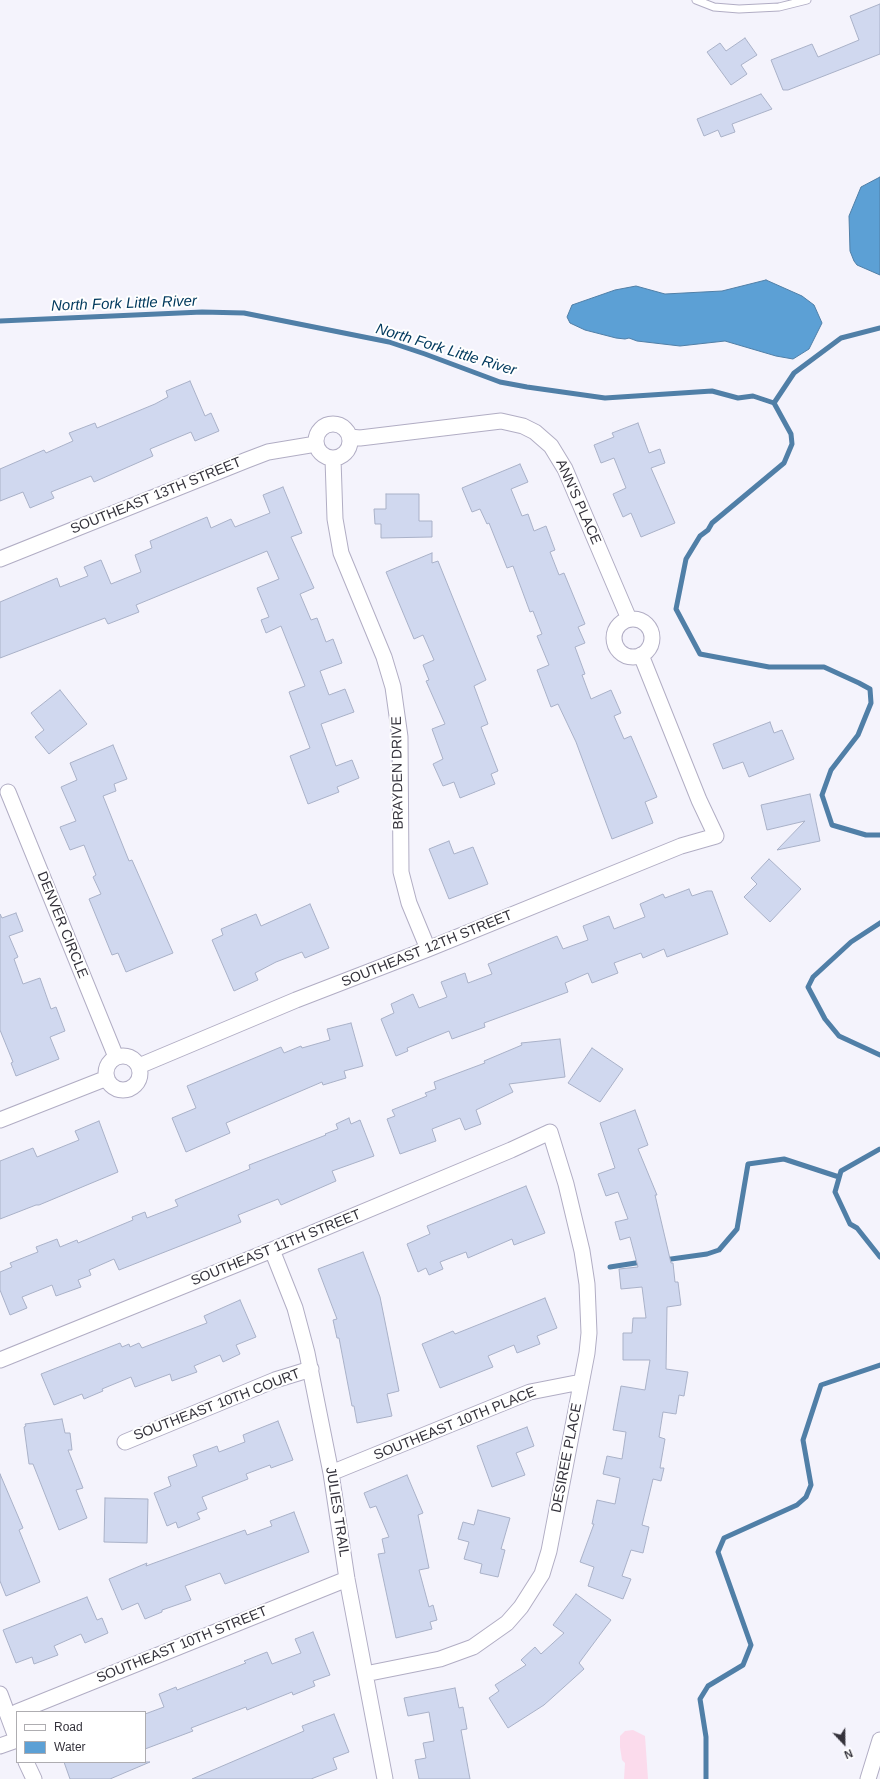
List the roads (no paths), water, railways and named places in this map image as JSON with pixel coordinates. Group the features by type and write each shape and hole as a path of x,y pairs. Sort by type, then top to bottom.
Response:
{"street":[{"name":"ANN'S PLACE","path":"350,437 360,438 501,421 523,426 535,432 551,446 565,469 628,619"},
{"path":"328,424 341,425 347,430 350,437 349,449 344,455 334,459 322,455 316,444 317,435 321,428 328,424"},
{"name":"SOUTHEAST 13TH STREET","path":"0,559 254,457 268,452 316,444"},
{"name":"BRAYDEN DRIVE","path":"334,459 335,518 341,553 384,657 393,687 400,737 401,872 409,903 428,949"},
{"path":"628,619 643,621 651,630 652,642 649,649 641,655 629,657 620,652 614,642 616,630 620,624 628,619"},
{"name":"SOUTHEAST 12TH STREET","path":"139,1066 296,1000 428,949 681,846 716,836 699,800 641,655"},
{"name":"DENVER CIRCLE","path":"8,792 116,1057"},
{"path":"127,1056 133,1058 139,1066 140,1076 138,1081 127,1089 114,1087 107,1078 107,1067 116,1057 127,1056"},
{"path":"0,1120 107,1078"},
{"name":"SOUTHEAST 11TH STREET","path":"0,1360 272,1250 511,1150 550,1132"},
{"name":"DESIREE PLACE","path":"366,1674 440,1659 458,1653 488,1638 507,1623 521,1607 542,1574 549,1551 581,1382 588,1353 589,1333 587,1284 576,1224 550,1132"},
{"name":"JULIES TRAIL","path":"272,1250 295,1308 310,1369 331,1473 347,1579 385,1779"},
{"name":"SOUTHEAST 10TH COURT","path":"124,1442 275,1380 310,1369"},
{"name":"SOUTHEAST 10TH PLACE","path":"331,1473 530,1392 581,1382"},
{"name":"SOUTHEAST 10TH STREET","path":"19,1711 347,1579"},
{"path":"0,1694 14,1713 16,1731"},
{"path":"0,1746 16,1740"},
{"path":"868,1779 880,1740"},
{"path":"26,1763 34,1779"}],"lane":[{"path":"696,0 714,7 739,9 779,7 808,0"}],"water":[{"path":"880,177 880,275 857,265 854,261 850,251 849,216 861,187"},
{"path":"766,280 802,296 814,305 822,323 809,349 793,359 776,356 725,341 680,346 637,341 629,338 616,338 585,330 570,323 567,317 572,305 615,290 636,286 665,294 722,291"}],"waterway":[{"name":"North Fork Little River","path":"0,321 202,312 244,313 389,342 500,382 527,387 605,398 712,391 738,398 753,396 774,403"},
{"name":"North Fork Little River","path":"774,403 794,373 841,338 880,328"},
{"path":"774,403 791,434 792,444 784,463 712,523 708,530 700,536 686,559 676,609 700,654 769,667 824,667 870,689 871,703 858,735 831,770 822,795 832,825 866,835 880,835"},
{"path":"880,923 851,942 813,977 808,987 825,1019 839,1036 880,1055"},
{"path":"880,1149 841,1171 835,1192 850,1224 857,1228 880,1257"},
{"path":"664,1260 707,1254 719,1250 737,1229 748,1164 784,1159 839,1177"},
{"path":"610,1267 642,1262"},
{"path":"706,1779 706,1737 700,1699 708,1686 743,1665 751,1645 718,1552 724,1538 797,1505 806,1497 811,1485 803,1440 821,1385 880,1365"}]}
